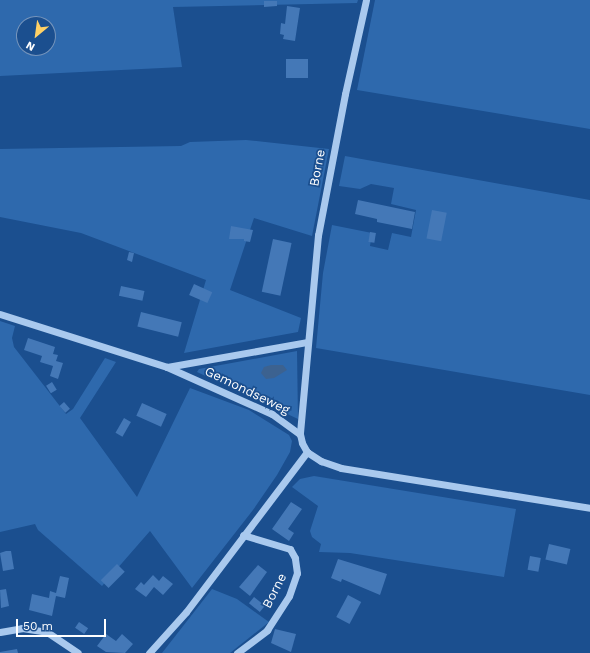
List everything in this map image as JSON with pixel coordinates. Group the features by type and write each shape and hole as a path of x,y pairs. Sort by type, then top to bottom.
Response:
{"street":[{"name":"Borne","path":"300,434 318,235 345,94 366,0"},
{"name":"Gemondseweg","path":"0,314 167,367 266,411 300,434"},
{"path":"167,367 308,342"},
{"path":"300,434 307,452 320,461 341,468 590,508"},
{"path":"149,653 186,612 307,452"},
{"name":"Borne","path":"237,653 267,630 289,596 297,573 295,558 290,549 243,535"},
{"path":"0,632 22,628 47,632 78,653"}],"shaded area":[{"path":"0,0 358,0 357,3 173,7 182,67 0,76"},
{"path":"375,0 590,0 590,129 357,90"},
{"path":"246,140 329,149 312,236 254,218 230,290 301,318 298,332 184,353 206,280 81,233 0,217 0,149 181,146 190,142"},
{"path":"345,156 590,200 590,395 316,348 323,273 332,225 372,233 370,246 388,250 392,233 411,237 416,210 391,204 394,188 371,184 360,189 339,186"},
{"path":"0,321 15,326 12,338 14,347 66,414 73,409 105,358 116,362 80,418 137,497 190,388 249,410 289,435 292,441 290,452 277,475 253,510 192,588 150,531 102,586 38,530 35,524 0,532"},
{"path":"297,351 298,419 197,372 199,369"},
{"path":"271,365 283,365 287,370 274,378 266,379 261,373 264,367"},
{"path":"314,476 516,509 504,577 350,553 319,552 321,544 312,537 310,531 318,506 292,487 300,479"},
{"path":"212,589 237,599 269,622 230,653 162,653"}],"building":[{"path":"264,1 277,1 277,6 264,7"},
{"path":"287,6 300,8 295,41 283,39 284,35 280,34 281,23 285,24"},
{"path":"286,59 308,59 308,78 286,78"},
{"path":"358,200 415,212 412,229 377,222 377,219 355,214"},
{"path":"432,210 447,213 441,241 426,238"},
{"path":"231,226 253,230 250,242 244,241 244,239 229,239"},
{"path":"370,232 376,233 374,243 368,242"},
{"path":"273,239 292,243 280,296 262,292"},
{"path":"129,252 134,253 132,262 127,260"},
{"path":"194,284 212,292 207,303 189,295"},
{"path":"121,286 144,291 142,301 119,296"},
{"path":"141,312 182,322 178,337 137,327"},
{"path":"28,338 55,347 53,354 58,355 56,361 63,363 58,379 50,376 53,366 40,362 42,356 24,350"},
{"path":"52,382 57,390 51,393 46,386"},
{"path":"64,402 70,409 65,413 59,406"},
{"path":"142,403 167,414 161,427 136,416"},
{"path":"124,418 131,422 122,437 116,433"},
{"path":"291,502 302,509 288,529 294,533 289,541 272,529"},
{"path":"549,544 570,549 567,565 545,560"},
{"path":"11,551 14,569 3,571 0,553"},
{"path":"530,556 541,558 538,572 528,570"},
{"path":"338,559 387,574 380,595 342,579 341,582 331,578"},
{"path":"117,564 125,572 109,588 101,580"},
{"path":"258,565 267,572 250,596 239,587"},
{"path":"153,575 159,581 163,576 173,584 163,595 154,587 146,597 135,589 141,582 144,585"},
{"path":"60,576 69,578 65,598 56,596 52,616 29,610 32,594 49,598 50,591 56,593"},
{"path":"6,589 9,606 1,608 0,590"},
{"path":"348,595 361,602 350,624 336,617"},
{"path":"254,597 265,606 260,612 249,603"},
{"path":"79,622 88,628 84,634 75,628"},
{"path":"275,629 296,634 291,652 271,643"},
{"path":"106,634 116,641 122,634 133,644 125,653 106,652 97,646"},
{"path":"17,649 18,653 0,653 0,652"}]}
